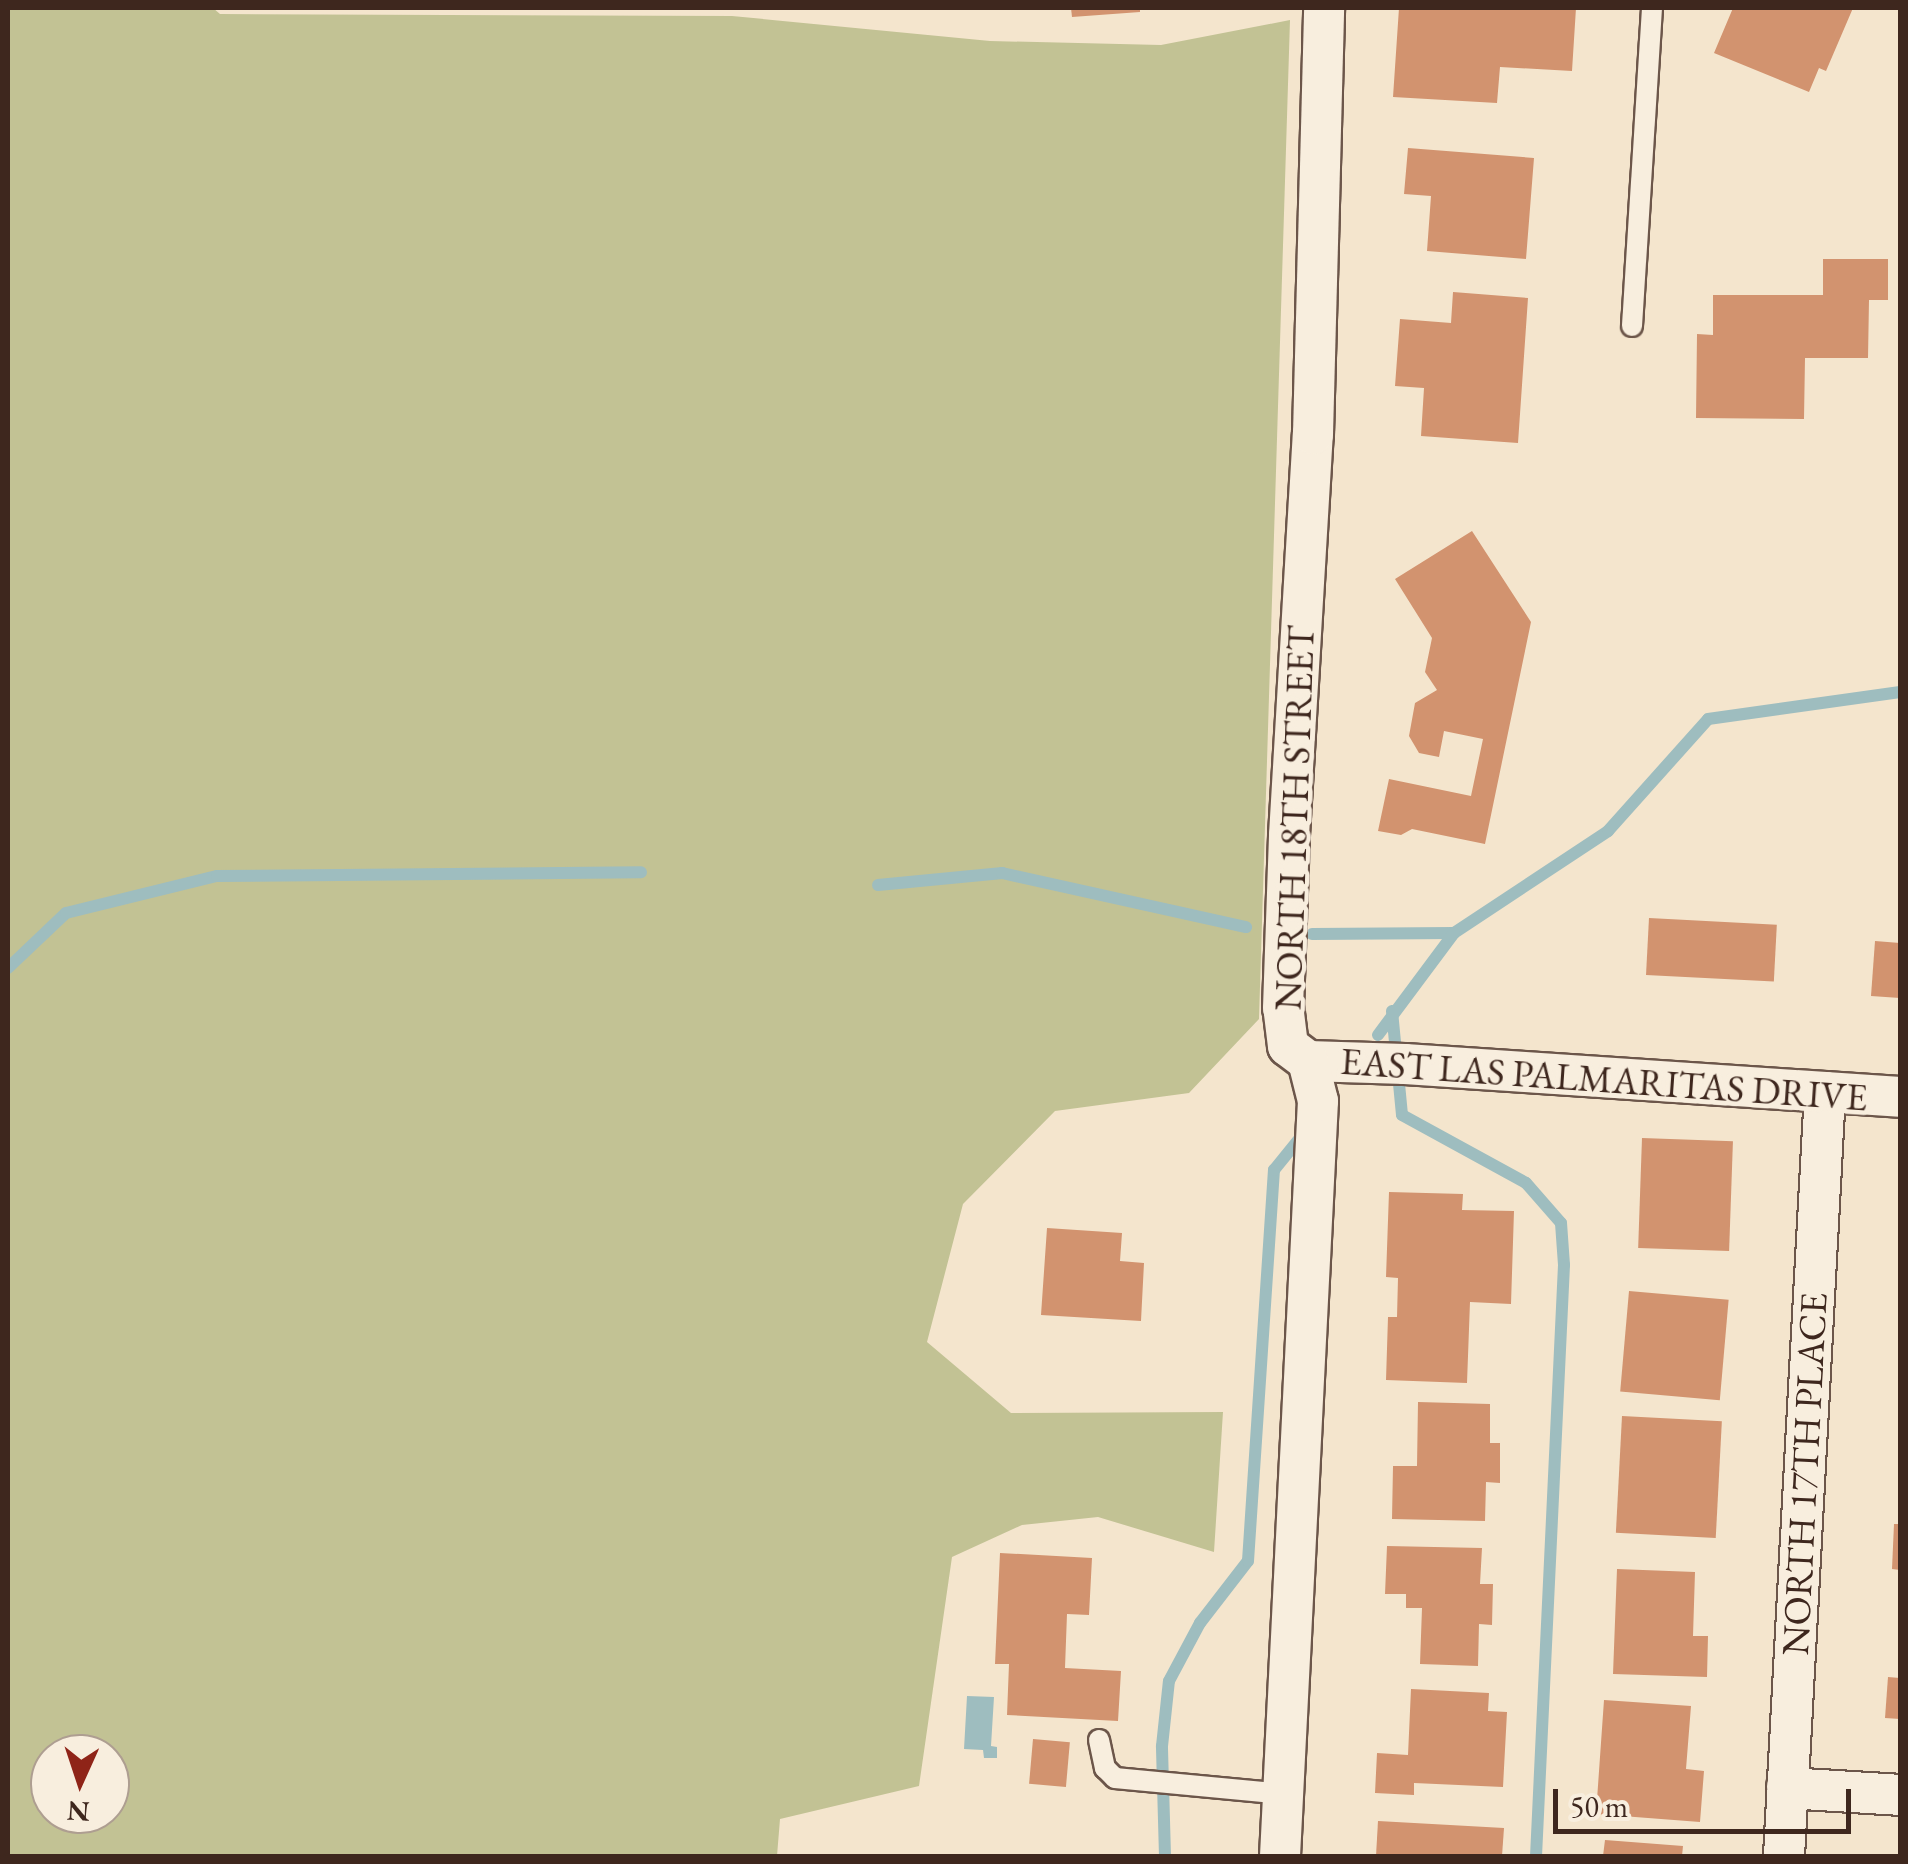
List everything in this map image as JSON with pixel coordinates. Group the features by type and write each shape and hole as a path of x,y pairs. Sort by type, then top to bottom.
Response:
{"street":[{"name":"NORTH 18TH STREET","path":"1280,1856 1318,1101 1308,1061 1288,1046 1283,1008 1288,835 1313,434 1324,8"},
{"name":"EAST LAS PALMARITAS DRIVE","path":"1308,1061 1405,1064 1900,1098"},
{"name":"NORTH 17TH PLACE","path":"1784,1856 1825,1092"},
{"path":"1787,1788 1900,1795"}],"lane":[{"path":"1632,326 1652,8"},
{"path":"1100,1740 1105,1768 1115,1778 1284,1794"}],"green space":[{"path":"8,8 213,8 220,14 732,16 990,41 1161,45 1290,20 1259,1019 1189,1093 1055,1111 963,1204 927,1342 1011,1413 1223,1412 1214,1552 1098,1517 1022,1525 952,1557 919,1786 780,1819 777,1856 8,1856"}],"water":[{"path":"967,1696 994,1697 991,1746 997,1747 997,1758 984,1758 983,1750 964,1749"}],"building":[{"path":"1071,8 1140,8 1140,12 1072,17"},
{"path":"1399,8 1576,8 1572,71 1500,67 1497,103 1393,97"},
{"path":"1733,8 1853,8 1826,71 1819,68 1809,92 1714,53"},
{"path":"1408,148 1534,158 1526,259 1427,251 1431,196 1404,194"},
{"path":"1823,259 1888,259 1888,300 1869,300 1868,358 1805,358 1804,419 1696,418 1697,334 1713,335 1713,295 1823,295"},
{"path":"1453,292 1528,298 1518,443 1421,436 1424,388 1395,386 1400,319 1451,323"},
{"path":"1472,531 1531,622 1485,844 1412,829 1401,835 1378,831 1389,779 1471,796 1483,739 1444,731 1439,757 1419,753 1409,736 1415,703 1437,690 1425,672 1432,638 1395,579"},
{"path":"1649,918 1777,925 1774,982 1646,975"},
{"path":"1875,941 1900,943 1900,998 1871,996"},
{"path":"1642,1138 1733,1141 1729,1251 1638,1248"},
{"path":"1389,1192 1463,1194 1462,1210 1514,1211 1511,1304 1470,1302 1467,1383 1386,1380 1388,1317 1397,1317 1398,1278 1386,1277"},
{"path":"1047,1228 1122,1233 1120,1261 1144,1263 1141,1321 1041,1315"},
{"path":"1629,1291 1729,1300 1720,1400 1620,1392"},
{"path":"1418,1402 1490,1404 1490,1443 1500,1443 1500,1483 1486,1482 1485,1521 1392,1519 1393,1466 1417,1466"},
{"path":"1622,1416 1722,1421 1716,1538 1616,1533"},
{"path":"1894,1524 1900,1524 1900,1570 1892,1569"},
{"path":"1387,1546 1482,1548 1480,1584 1493,1584 1492,1625 1479,1624 1478,1666 1420,1664 1422,1608 1406,1608 1406,1594 1385,1594"},
{"path":"1000,1553 1092,1558 1089,1615 1067,1614 1065,1668 1121,1671 1118,1721 1007,1715 1009,1664 995,1664"},
{"path":"1617,1569 1695,1572 1693,1636 1708,1636 1707,1677 1613,1674"},
{"path":"1888,1677 1900,1678 1900,1719 1885,1718"},
{"path":"1411,1689 1489,1693 1488,1711 1507,1712 1503,1787 1414,1783 1414,1795 1375,1793 1377,1753 1408,1755"},
{"path":"1604,1700 1691,1706 1686,1769 1704,1771 1700,1822 1596,1814"},
{"path":"1033,1739 1070,1742 1066,1787 1029,1784"},
{"path":"1378,1821 1504,1828 1502,1856 1376,1856"},
{"path":"1605,1840 1683,1846 1682,1856 1603,1856"}],"waterway":[{"path":"1312,934 1454,933 1608,831 1708,719 1900,692"},
{"path":"8,968 66,913 217,876 641,872"},
{"path":"878,885 1002,873 1246,927"},
{"path":"1378,1035 1454,933"},
{"path":"1392,1011 1402,1115 1526,1183 1561,1223 1564,1265 1536,1856"},
{"path":"1165,1856 1162,1746 1169,1681 1200,1623 1248,1561 1274,1170 1299,1139"}]}
